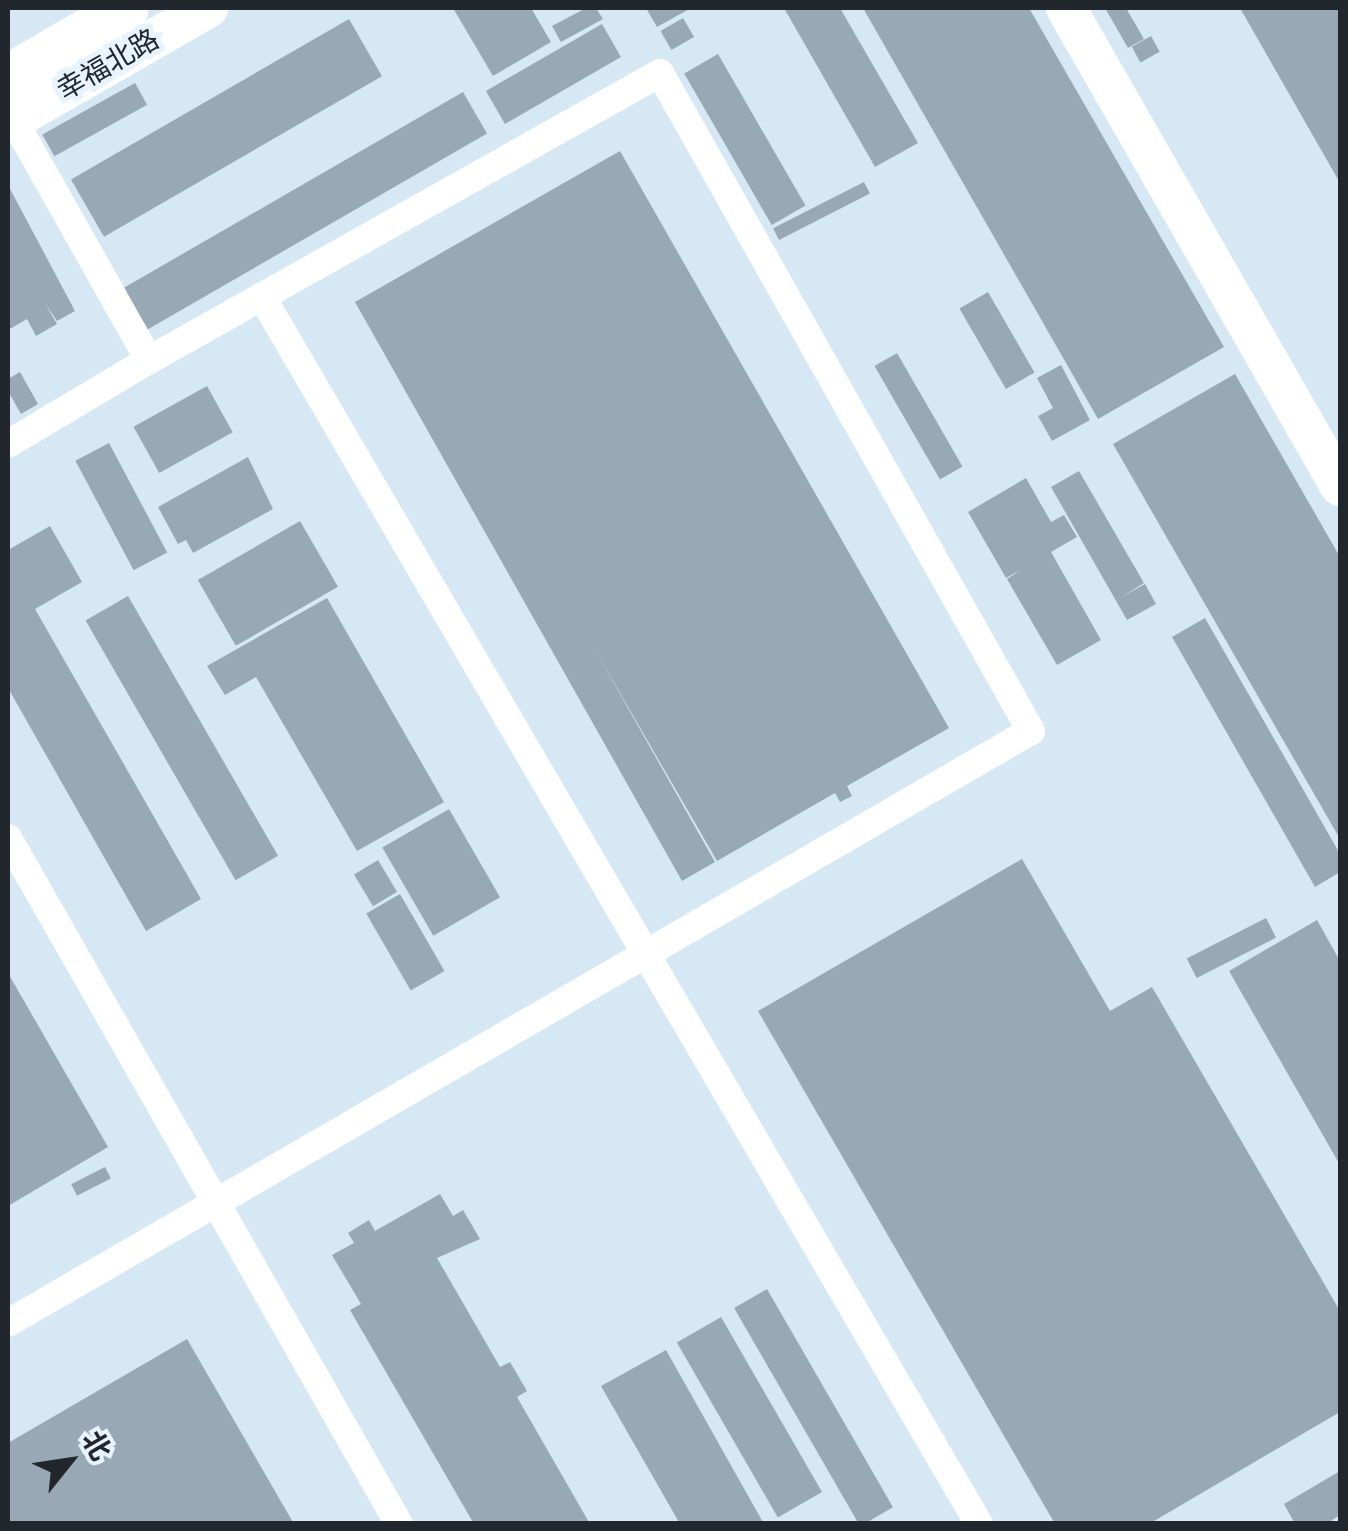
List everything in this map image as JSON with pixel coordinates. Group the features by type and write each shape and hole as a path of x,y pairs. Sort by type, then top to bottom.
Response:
{"main road":[{"path":"8,76 126,8"}],"street":[{"name":"幸福北路","path":"11,121 208,8"},
{"path":"1066,8 1340,486"},
{"path":"8,444 149,360 660,72 1032,731 8,1323"},
{"path":"11,121 149,360"},
{"path":"262,297 979,1524"},
{"path":"8,838 400,1524"}],"building":[{"path":"453,8 531,8 551,42 493,76"},
{"path":"586,8 596,8 603,19 561,42 552,26"},
{"path":"646,8 691,8 657,27"},
{"path":"784,8 840,8 918,143 875,167"},
{"path":"863,8 1029,8 1224,347 1098,419"},
{"path":"1105,8 1126,8 1144,39 1128,48"},
{"path":"1240,8 1340,8 1340,183"},
{"path":"683,18 694,37 671,50 660,31"},
{"path":"349,19 382,76 104,237 71,180"},
{"path":"602,24 621,57 505,124 486,91"},
{"path":"1151,36 1160,52 1140,62 1132,47"},
{"path":"718,54 806,206 772,225 684,74"},
{"path":"135,83 147,105 54,156 42,134"},
{"path":"463,92 487,134 148,330 124,288"},
{"path":"620,151 949,728 847,786 852,796 840,802 835,793 717,861 594,648 715,862 682,881 355,302"},
{"path":"864,182 870,194 779,240 773,228"},
{"path":"8,185 75,311 57,321 45,303 57,324 36,336 27,319 8,330"},
{"path":"988,292 1034,373 1006,389 959,308"},
{"path":"897,353 962,466 940,479 874,366"},
{"path":"1061,365 1090,420 1052,441 1038,416 1053,408 1037,378"},
{"path":"20,372 38,404 21,414 8,391 8,379"},
{"path":"1235,374 1340,557 1340,839 1113,444"},
{"path":"207,386 233,432 159,473 134,427"},
{"path":"109,443 167,552 134,570 75,461"},
{"path":"248,457 273,509 193,553 186,540 178,544 158,507"},
{"path":"1079,471 1144,583 1120,598 1145,584 1156,604 1127,620 1051,487"},
{"path":"1026,478 1051,522 1064,515 1077,537 1051,552 1101,640 1057,665 1007,579 1022,569 1006,578 968,512"},
{"path":"300,521 338,587 236,646 198,580"},
{"path":"50,526 82,582 35,609 201,899 146,931 8,688 8,550"},
{"path":"128,596 278,856 236,880 86,620"},
{"path":"327,598 444,802 357,851 256,677 225,695 207,666"},
{"path":"1205,618 1340,854 1340,872 1315,887 1172,637"},
{"path":"449,809 500,897 433,936 382,848"},
{"path":"1022,859 1110,1011 1152,987 1340,1311 1340,1412 1149,1524 1055,1524 758,1011"},
{"path":"378,860 397,892 373,906 354,874"},
{"path":"400,894 444,971 411,991 366,914"},
{"path":"1266,918 1276,938 1197,978 1187,958"},
{"path":"1317,920 1340,961 1340,1165 1229,971"},
{"path":"8,973 108,1147 8,1206"},
{"path":"105,1167 111,1179 77,1196 71,1184"},
{"path":"440,1194 453,1216 463,1210 480,1239 437,1258 500,1367 510,1362 527,1391 517,1397 590,1524 474,1524 350,1310 361,1304 332,1255 354,1243 348,1233 369,1220 375,1231"},
{"path":"767,1289 893,1507 859,1524 734,1308"},
{"path":"721,1317 822,1492 778,1517 677,1342"},
{"path":"187,1339 294,1524 8,1524 8,1443"},
{"path":"666,1350 764,1524 680,1524 601,1386"},
{"path":"1340,1471 1340,1515 1326,1524 1295,1524 1284,1504"}]}
